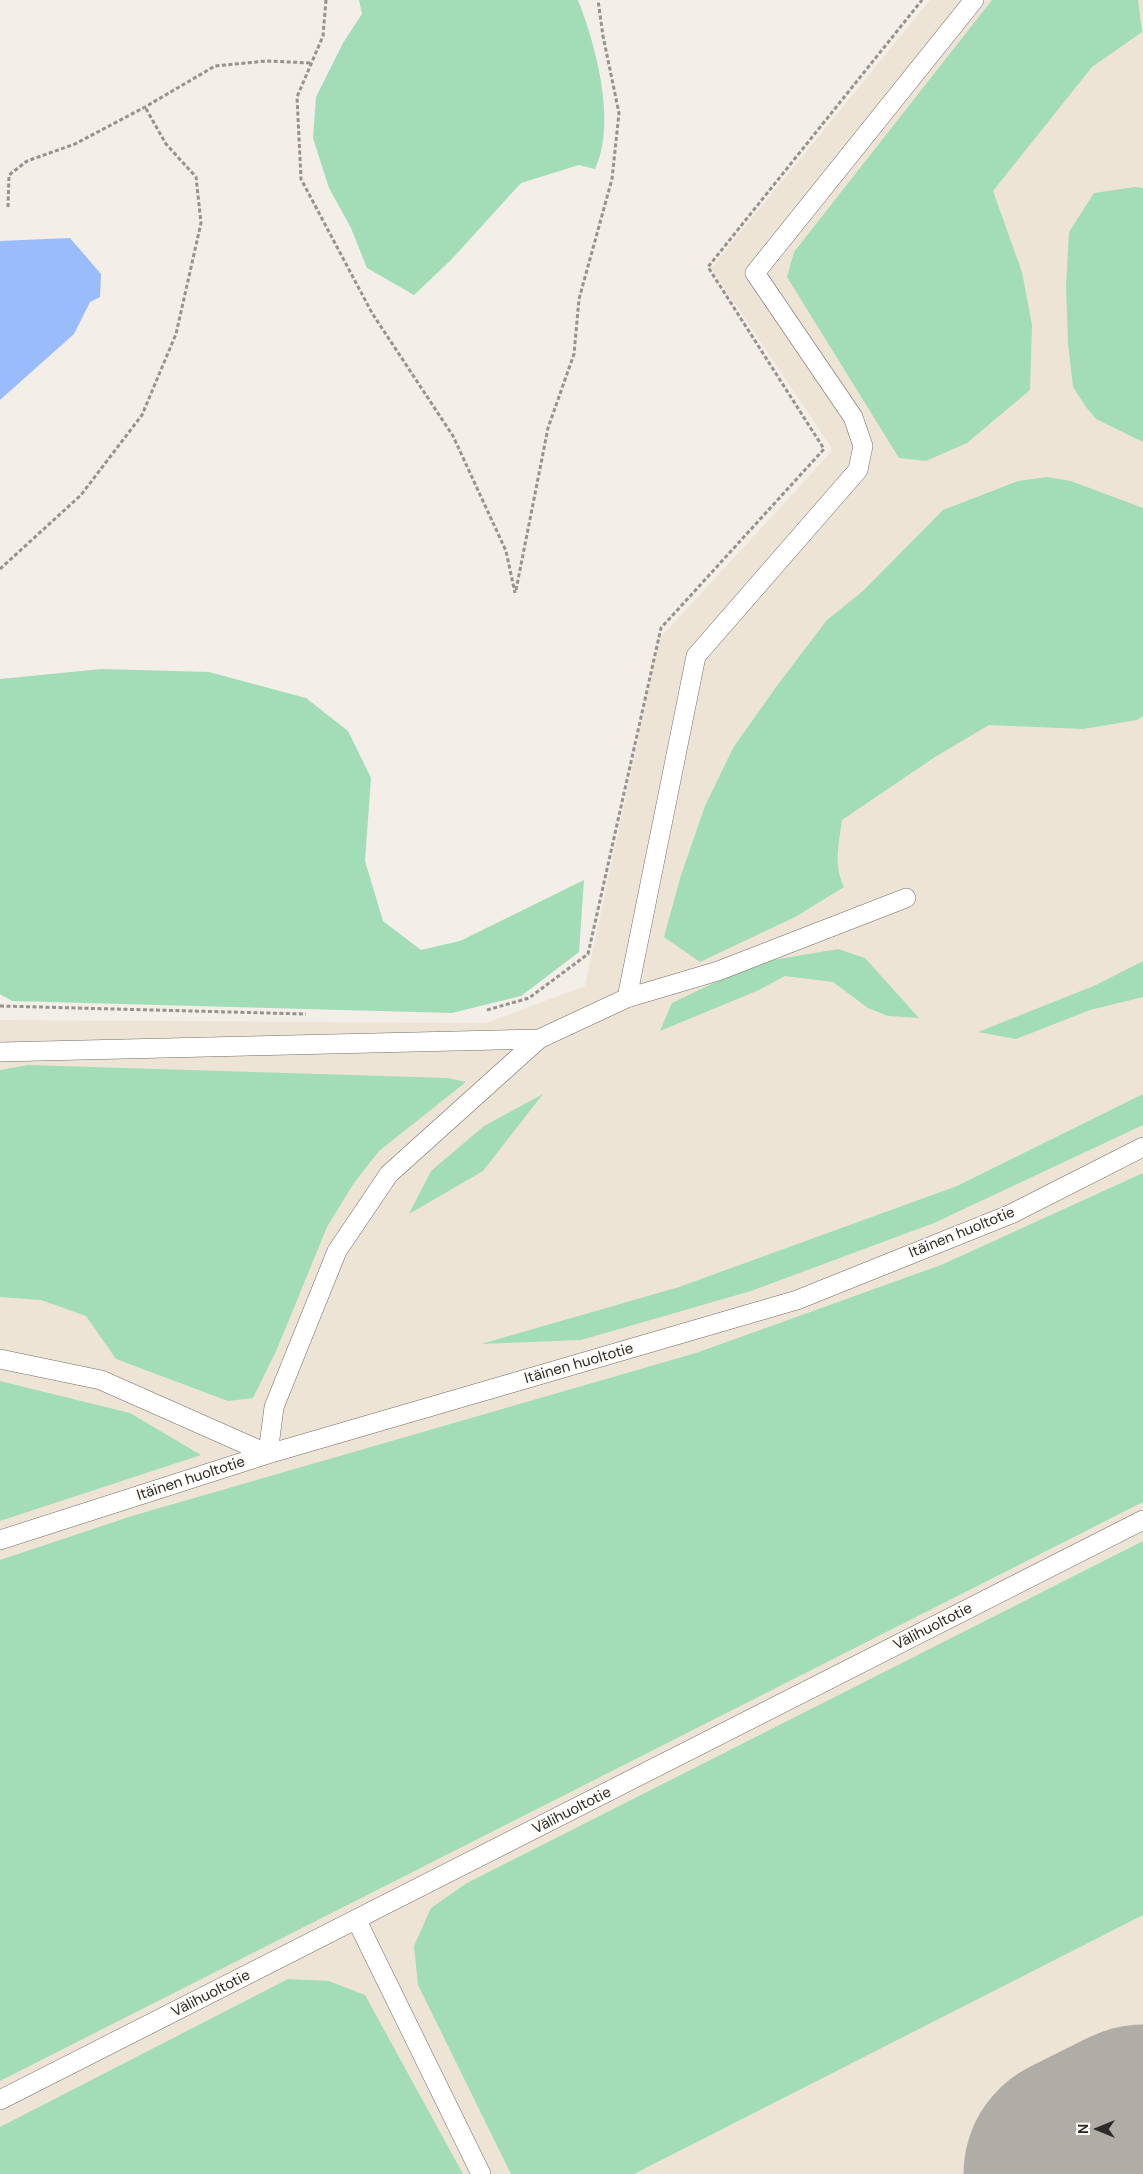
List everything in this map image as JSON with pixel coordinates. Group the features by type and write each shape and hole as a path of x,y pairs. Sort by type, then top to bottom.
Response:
{"lane":[{"path":"627,998 696,656 858,470 863,446 853,416 755,273 974,0"},
{"path":"0,1359 101,1380 268,1454 274,1408 337,1251 389,1174 539,1039 627,998 718,971 906,898"},
{"path":"0,1052 539,1039"},
{"name":"Itäinen huoltotie","path":"0,1540 268,1454 797,1300 1011,1214 1143,1147"},
{"name":"Välihuoltotie","path":"0,2100 357,1921 1143,1520"},
{"path":"357,1921 481,2174"}],"path":[{"path":"326,0 323,36 297,97 301,179 372,313 452,436 506,551 515,593 548,428 574,354 579,299 612,179 619,113 603,36 598,0"},
{"path":"485,1011 529,998 588,954 661,628 824,449 708,267 922,0"},
{"path":"8,207 9,175 27,161 75,144 145,107 215,66 267,61 311,63"},
{"path":"0,569 81,495 142,415 176,334 201,223 196,177 166,144 145,107"},
{"path":"0,1006 309,1014"}],"shaded area":[{"path":"930,0 1143,0 1143,2174 0,2174 0,1020 486,1023 585,986 660,638 833,450 711,268"}],"green space":[{"path":"359,0 578,0 591,39 602,84 604,130 601,150 595,169 579,165 521,183 451,260 414,295 367,268 351,228 329,188 313,138 316,97 343,43 362,14"},
{"path":"992,0 1138,0 1142,32 1092,67 993,191 1022,272 1032,325 1030,390 967,443 926,461 899,458 787,277 794,252"},
{"path":"1135,187 1143,188 1143,442 1096,419 1073,387 1068,343 1066,286 1069,232 1094,193"},
{"path":"1047,477 1071,481 1143,508 1143,716 1137,720 1083,729 989,725 935,757 842,820 838,846 838,862 844,887 795,917 700,962 664,937 681,875 705,806 733,748 827,620 863,591 943,510 1018,481"},
{"path":"101,669 209,672 306,698 348,731 371,778 365,861 383,921 421,950 460,941 584,880 579,952 521,996 452,1013 12,1001 0,994 0,679"},
{"path":"838,949 865,958 919,1018 888,1016 868,1008 833,982 785,976 759,990 660,1031 672,1003 755,963"},
{"path":"1143,961 1143,997 1090,1010 1016,1039 978,1032 1096,985"},
{"path":"28,1065 448,1078 466,1082 379,1151 354,1183 327,1227 277,1349 253,1398 228,1401 116,1359 86,1316 41,1300 0,1297 0,1070"},
{"path":"543,1094 483,1171 409,1214 431,1171 484,1126"},
{"path":"1143,1094 1143,1125 934,1223 751,1291 581,1340 481,1344 679,1287 957,1186"},
{"path":"1143,1173 1143,1502 0,2081 0,1560 132,1516 696,1353 941,1265"},
{"path":"0,1381 130,1413 201,1455 0,1521"},
{"path":"1143,1541 1143,1915 634,2174 511,2174 418,1985 414,1946 431,1908 467,1883"},
{"path":"288,1979 329,1981 365,1995 463,2174 0,2174 0,2127"}],"water":[{"path":"70,238 101,274 100,297 90,302 74,334 0,400 0,241"}],"taxiway":[{"path":"1112,2174 1143,2153"}],"runway":[{"path":"1083,2174 1143,2144"}]}
